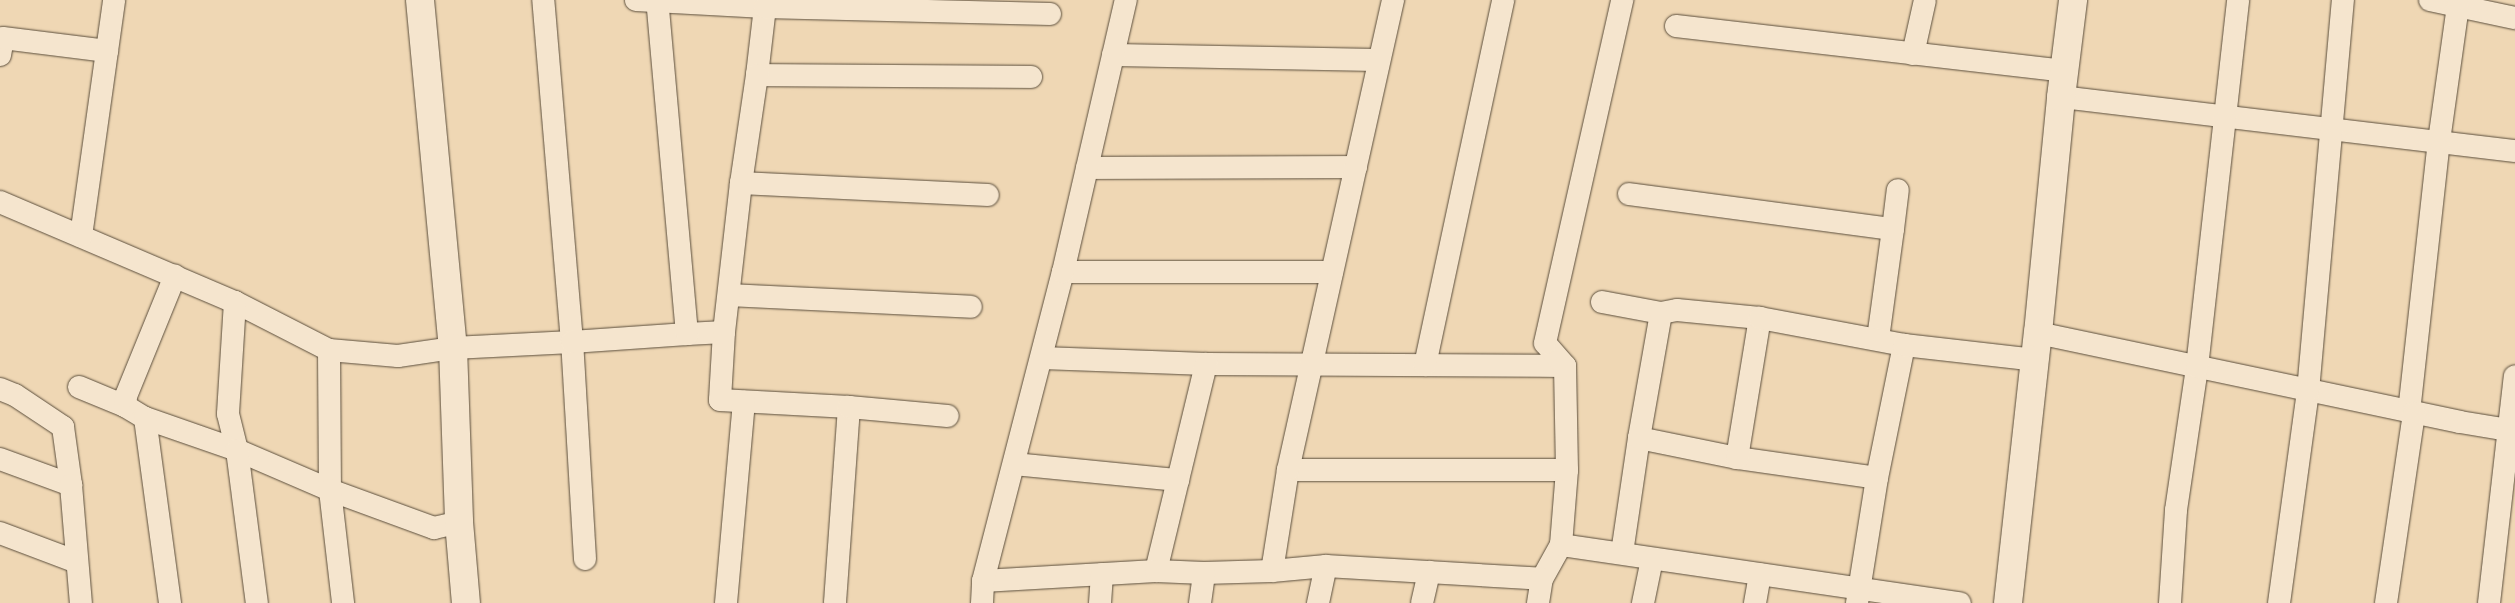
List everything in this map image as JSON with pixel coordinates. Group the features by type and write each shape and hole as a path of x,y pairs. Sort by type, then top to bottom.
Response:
{"street":[{"path":"81,236 114,0"},
{"path":"420,0 453,348 459,522 466,603"},
{"path":"543,0 572,342 586,559"},
{"path":"1126,0 1063,272 982,592 1102,574 1156,571 1204,573 1272,571 1326,566 1542,580"},
{"path":"1272,571 1288,470 1392,0"},
{"path":"1425,366 1503,0"},
{"path":"1538,603 1542,580 1561,545 1568,470 1565,366 1545,343 1622,0"},
{"path":"1913,54 1925,0"},
{"path":"2008,603 2038,333 2062,84 2073,0"},
{"path":"2170,603 2176,510 2198,368 2238,0"},
{"path":"2279,603 2308,391 2343,0"},
{"path":"2430,0 2515,18"},
{"path":"687,334 650,1 1050,14"},
{"path":"765,4 724,332 720,400 849,407 948,416"},
{"path":"2386,603 2412,412 2440,141 2458,5"},
{"path":"1676,26 1913,54 2226,116 2515,151"},
{"path":"0,55 3,38 107,51"},
{"path":"1113,54 1378,60"},
{"path":"757,76 1031,76"},
{"path":"1087,168 1356,167"},
{"path":"742,183 988,195"},
{"path":"1878,339 1898,190"},
{"path":"1629,194 1893,228"},
{"path":"0,202 235,302 329,350 398,356 453,348 724,332"},
{"path":"1063,272 1332,272"},
{"path":"124,406 126,396 175,276"},
{"path":"729,295 971,307"},
{"path":"235,302 228,414 238,450 257,603"},
{"path":"1602,302 1661,313 1677,310 1760,318 1904,345 2035,360"},
{"path":"1622,553 1639,438 1661,313"},
{"path":"1737,458 1760,318"},
{"path":"2038,333 2308,391 2511,430"},
{"path":"1858,595 1877,478 1904,345"},
{"path":"329,350 330,490 343,603"},
{"path":"1042,358 1206,364 1565,366"},
{"path":"1156,571 1206,364"},
{"path":"2489,603 2511,430 2515,376"},
{"path":"79,387 124,406 145,418 238,450 330,490 434,528 459,522"},
{"path":"0,389 15,395 63,427 71,485 81,603"},
{"path":"726,603 744,402"},
{"path":"835,603 849,407"},
{"path":"145,418 170,603"},
{"path":"1639,438 1737,458 1877,478"},
{"path":"0,459 71,485"},
{"path":"1014,464 1178,480"},
{"path":"1288,470 1568,470"},
{"path":"0,533 77,562"},
{"path":"1561,545 1760,574 1858,595 1960,603"},
{"path":"1643,603 1652,559"},
{"path":"1318,603 1326,566"},
{"path":"1422,603 1430,572"},
{"path":"1200,603 1204,573"},
{"path":"1100,603 1102,574"},
{"path":"1755,603 1760,574"}]}
